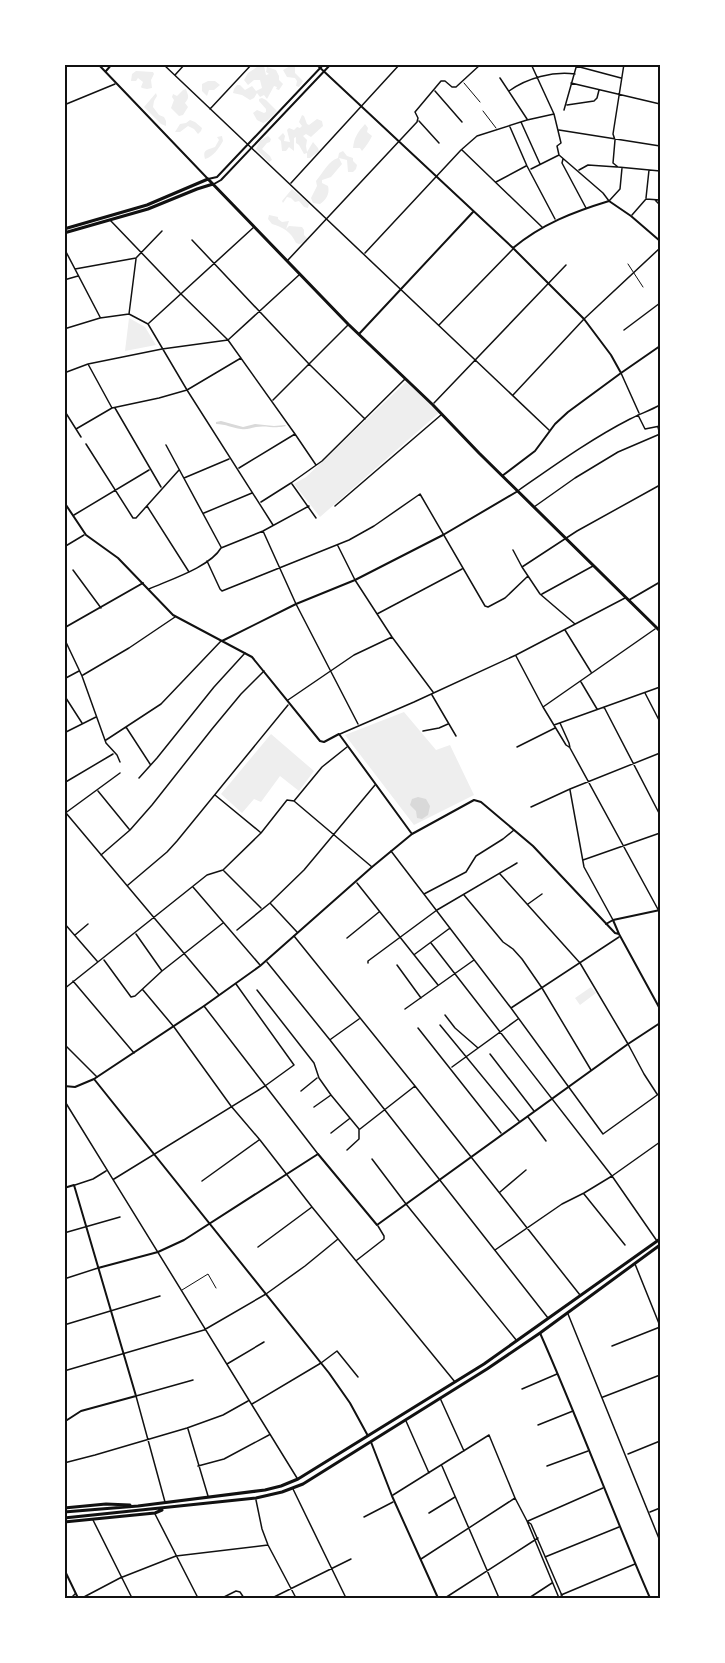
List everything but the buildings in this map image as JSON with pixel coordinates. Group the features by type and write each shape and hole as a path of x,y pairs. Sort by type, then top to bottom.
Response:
{"main road":[{"path":"110,218 161,200 208,179 348,324 659,629"},
{"path":"64,231 148,209 213,184"},
{"path":"64,1512 166,1503 264,1490 298,1479 455,1383 517,1342 659,1240"},
{"path":"64,1520 256,1498 303,1484 540,1333 660,1245"},
{"path":"368,1436 371,1442"},
{"path":"64,1508 106,1504 138,1506"},
{"path":"64,1520 92,1520 155,1513 166,1508"}],"street":[{"path":"98,64 208,179 217,177 324,64"},
{"path":"105,72 112,64"},
{"path":"163,64 550,431"},
{"path":"175,75 185,64"},
{"path":"210,109 252,64"},
{"path":"316,64 584,319 611,355 621,373 645,429 659,427 660,434 618,452 575,478 534,507"},
{"path":"213,184 221,180 331,64"},
{"path":"290,184 400,64"},
{"path":"439,143 418,120 415,112 443,80 453,88 463,82 481,64"},
{"path":"531,64 554,114 561,143 557,148 559,155 603,193 609,201 660,241"},
{"path":"618,167 614,164 614,134 624,64"},
{"path":"564,110 577,65 622,79"},
{"path":"509,92 537,78 566,73 575,74"},
{"path":"500,78 528,120"},
{"path":"571,83 660,104"},
{"path":"64,105 116,84"},
{"path":"434,90 462,122"},
{"path":"566,105 594,101 599,90"},
{"path":"364,254 435,176 477,136 554,114"},
{"path":"287,260 418,120"},
{"path":"521,122 540,164"},
{"path":"510,126 527,166 556,221"},
{"path":"558,130 660,146"},
{"path":"461,150 542,227"},
{"path":"529,170 559,155"},
{"path":"564,158 562,162 586,208"},
{"path":"578,171 588,165 660,171"},
{"path":"496,182 527,166"},
{"path":"439,325 528,236 542,227 609,201 620,189 622,168"},
{"path":"631,216 647,199 649,169"},
{"path":"647,199 660,200"},
{"path":"654,199 660,205"},
{"path":"359,334 473,212"},
{"path":"110,218 180,293 228,340 316,465"},
{"path":"148,324 254,227"},
{"path":"75,269 136,258 162,231"},
{"path":"192,240 309,364 365,418"},
{"path":"64,248 100,318"},
{"path":"513,396 584,319 660,248"},
{"path":"129,314 136,258"},
{"path":"433,405 566,265"},
{"path":"64,373 88,364 162,349 228,340 300,274"},
{"path":"64,280 78,276"},
{"path":"624,330 660,303"},
{"path":"64,329 100,318 129,314 148,324 273,525"},
{"path":"272,401 348,324"},
{"path":"502,476 535,451 568,412 660,346"},
{"path":"76,429 113,407 187,390 242,358"},
{"path":"88,364 162,488"},
{"path":"259,503 316,465 405,378"},
{"path":"106,740 161,704 222,641 297,604 355,580 443,535 518,491 566,456 639,414 660,405"},
{"path":"64,410 81,437"},
{"path":"335,506 442,415"},
{"path":"238,469 296,434"},
{"path":"86,444 133,518 178,470"},
{"path":"166,445 221,548"},
{"path":"184,479 231,458"},
{"path":"73,516 150,469"},
{"path":"291,483 316,518"},
{"path":"522,567 607,514 660,485"},
{"path":"203,514 253,492"},
{"path":"207,561 222,591 338,545 374,526 420,494 483,605 488,607 505,598 528,576"},
{"path":"64,502 66,509 86,535 118,558 142,584 150,588 175,617 252,657 320,741 339,735 516,655 660,582"},
{"path":"147,505 189,572"},
{"path":"150,588 189,572 207,561 221,548 263,531 309,506"},
{"path":"263,531 297,604 359,725"},
{"path":"64,547 86,535"},
{"path":"338,545 355,580 432,694 456,736"},
{"path":"513,550 540,594 576,624"},
{"path":"540,594 594,565"},
{"path":"377,614 463,569"},
{"path":"73,570 101,608"},
{"path":"64,628 142,584"},
{"path":"82,676 175,617"},
{"path":"543,707 659,629"},
{"path":"565,630 592,673"},
{"path":"128,885 167,852 288,702 354,655 392,637"},
{"path":"64,638 80,670 106,743 120,762"},
{"path":"139,777 246,652"},
{"path":"516,655 543,707 570,748"},
{"path":"64,679 80,670"},
{"path":"101,855 130,830 241,694 264,671"},
{"path":"580,681 597,709"},
{"path":"517,747 560,723 660,687"},
{"path":"644,693 660,722"},
{"path":"64,695 82,724"},
{"path":"604,706 660,815"},
{"path":"64,733 97,717"},
{"path":"560,723 570,748 660,911 613,920 606,924"},
{"path":"423,731 439,729 449,724"},
{"path":"126,727 151,765"},
{"path":"339,735 412,834"},
{"path":"293,801 322,767 348,746"},
{"path":"531,807 660,753"},
{"path":"64,783 114,754"},
{"path":"120,773 65,814 128,885 220,996"},
{"path":"237,930 270,903 304,870 376,784"},
{"path":"570,789 584,867 660,1009"},
{"path":"98,790 130,830"},
{"path":"214,794 261,833"},
{"path":"64,988 207,875 223,870 261,833 287,800 293,801 372,867"},
{"path":"64,1086 75,1087 96,1078 220,996 266,961 412,834 471,800 477,800 550,862 606,924 619,935"},
{"path":"424,894 466,872 476,856 514,830"},
{"path":"583,860 660,833"},
{"path":"391,851 604,1134 659,1094 644,1074 580,963 500,874"},
{"path":"368,963 437,910 517,862"},
{"path":"223,870 262,909"},
{"path":"356,881 438,985"},
{"path":"193,887 260,966"},
{"path":"528,904 542,894"},
{"path":"464,895 503,942 522,959 591,1070"},
{"path":"270,903 297,933"},
{"path":"347,938 380,912"},
{"path":"64,923 97,961"},
{"path":"103,959 130,997 135,996 162,971 223,923"},
{"path":"75,935 88,924"},
{"path":"414,955 450,928"},
{"path":"135,933 162,971"},
{"path":"511,1008 619,935"},
{"path":"294,936 581,1296"},
{"path":"431,942 659,1240"},
{"path":"405,1010 474,960"},
{"path":"266,961 549,1319"},
{"path":"397,965 421,998"},
{"path":"73,981 135,1053"},
{"path":"114,1179 294,1066 235,984"},
{"path":"143,990 174,1027 231,1106 455,1383"},
{"path":"257,990 314,1063 319,1077 331,1095 359,1130 359,1139 347,1150"},
{"path":"204,1006 384,1236 384,1239 356,1260"},
{"path":"445,1015 455,1028 478,1048"},
{"path":"330,1040 359,1018"},
{"path":"450,1068 519,1019"},
{"path":"377,1225 591,1070 660,1023"},
{"path":"440,1025 520,1122"},
{"path":"418,1028 502,1135"},
{"path":"64,1044 96,1078 321,1363 350,1404 368,1436"},
{"path":"490,1054 534,1111"},
{"path":"301,1090 319,1077"},
{"path":"359,1130 415,1086"},
{"path":"315,1107 331,1095"},
{"path":"64,1100 298,1479"},
{"path":"528,1116 546,1141"},
{"path":"331,1133 350,1118"},
{"path":"202,1181 260,1140"},
{"path":"494,1250 562,1204 612,1176 660,1142"},
{"path":"64,1279 158,1252 184,1240 318,1154"},
{"path":"372,1159 517,1342"},
{"path":"64,1188 93,1179 107,1170"},
{"path":"500,1192 526,1170"},
{"path":"74,1185 166,1503"},
{"path":"584,1193 625,1245"},
{"path":"258,1247 312,1207"},
{"path":"64,1233 120,1217"},
{"path":"64,1371 204,1330 266,1294 339,1239"},
{"path":"612,1346 660,1326 635,1263"},
{"path":"64,1325 160,1296"},
{"path":"567,1313 627,1455 660,1541"},
{"path":"540,1333 574,1410 619,1527 650,1599"},
{"path":"226,1365 264,1342"},
{"path":"251,1405 337,1351 358,1377"},
{"path":"522,1389 558,1374"},
{"path":"603,1397 660,1375"},
{"path":"64,1422 81,1411 193,1380"},
{"path":"440,1398 464,1451"},
{"path":"64,1463 187,1428 223,1415 249,1400"},
{"path":"538,1425 574,1410"},
{"path":"405,1420 429,1473"},
{"path":"187,1428 208,1497"},
{"path":"198,1466 224,1460 270,1435"},
{"path":"392,1496 489,1435 558,1597 635,1564"},
{"path":"627,1455 660,1441"},
{"path":"371,1442 394,1501 438,1599"},
{"path":"547,1466 589,1450"},
{"path":"442,1465 499,1599"},
{"path":"293,1488 346,1599"},
{"path":"527,1521 604,1488"},
{"path":"429,1513 456,1497"},
{"path":"256,1498 262,1529 268,1545 296,1599"},
{"path":"421,1560 515,1498"},
{"path":"364,1517 394,1501"},
{"path":"650,1513 660,1508"},
{"path":"155,1513 198,1599"},
{"path":"92,1520 132,1599"},
{"path":"527,1521 531,1524 563,1599"},
{"path":"542,1559 619,1527"},
{"path":"445,1599 537,1538"},
{"path":"64,1569 80,1599 120,1578 176,1556 268,1545"},
{"path":"272,1599 351,1559"},
{"path":"530,1599 556,1581"},
{"path":"222,1599 236,1591 240,1592 244,1599"},
{"path":"71,1599 76,1593"}],"lane":[{"path":"463,82 480,102"},
{"path":"483,111 497,130"},
{"path":"628,264 643,287"},
{"path":"181,1291 208,1274 216,1287"}],"shaded area":[{"path":"260,65 264,66 266,75 269,74 266,72 267,67 276,70 283,84 279,90 274,86 267,99 264,95 260,97 257,93 250,100 233,93 237,85 245,90 252,86 256,91 262,88 260,80 254,80 248,85 244,80 248,73"},
{"path":"292,65 295,67 295,73 303,81 299,87 296,86 295,78 287,77 283,70"},
{"path":"136,71 153,72 152,88 142,88 143,82 138,78 136,81 131,81 132,74"},
{"path":"215,81 220,85 214,90 209,90 207,96 202,91 202,84"},
{"path":"186,89 188,98 185,103 188,107 183,115 179,116 171,108 174,100 172,97 173,94 177,96"},
{"path":"156,93 153,107 159,115 164,117 166,126 144,107"},
{"path":"262,98 277,111 263,123 257,120 253,113 257,110 266,112 259,101"},
{"path":"302,115 307,124 317,119 322,121 323,126 311,137 306,134 303,136 307,140 307,152 313,142 319,151 310,158 307,158 307,153 304,154 296,143 296,137 294,138 294,151 289,147 286,151 282,151 281,141 278,138 283,133 284,141 290,142 287,130 289,128 294,130 302,126 299,122"},
{"path":"190,120 202,128 198,134 188,126 180,132 175,132 180,124"},
{"path":"365,124 368,128 367,132 372,136 362,151 360,148 353,148 357,135"},
{"path":"222,136 223,141 218,149 205,159 205,152 215,147 219,140 217,137"},
{"path":"268,136 271,139 270,142 262,149 270,156 272,160 269,162 256,149 260,141"},
{"path":"343,151 347,156 353,158 357,165 356,169 348,172 347,160 339,158 342,164 331,177 322,180 322,183 328,186 327,196 320,204 313,203 311,198 317,186 316,181 328,164 338,158 339,153"},
{"path":"292,189 309,204 308,208 299,201 295,202 287,197 283,203 282,201"},
{"path":"269,215 278,217 282,222 289,221 286,229 289,226 302,227 307,242 296,243 286,230 272,224 268,219"},
{"path":"129,318 145,327 156,345 125,351"},
{"path":"406,382 440,412 320,517 294,484 306,477"},
{"path":"221,421 243,427 255,424 286,426 243,429 216,424"},
{"path":"404,712 436,750 450,745 474,795 414,825 345,735"},
{"path":"271,734 314,771 299,791 280,776 261,802 254,799 242,813 221,794"},
{"path":"418,797 426,799 430,806 428,815 422,819 417,818 416,811 410,805 412,799"},
{"path":"591,987 596,993 580,1005 575,998"}]}
